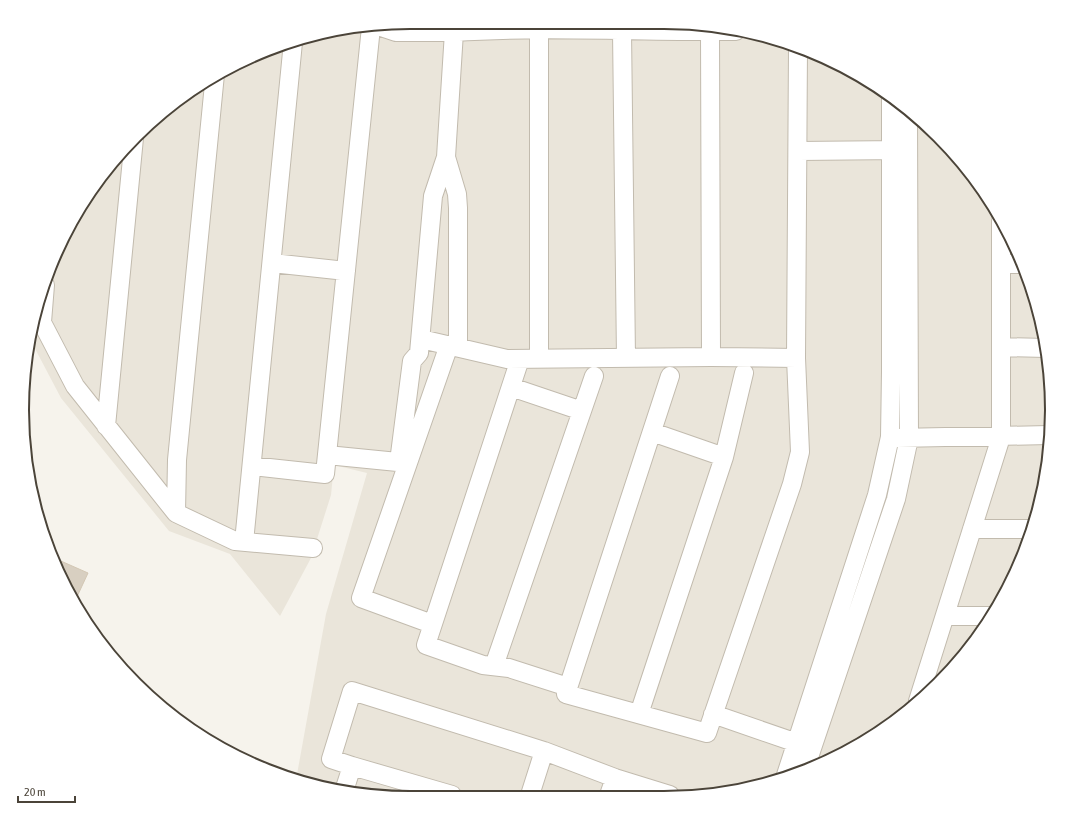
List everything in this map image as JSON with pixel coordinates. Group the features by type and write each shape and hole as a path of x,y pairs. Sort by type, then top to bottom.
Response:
{"street":[{"path":"410,29 454,32 470,29"},
{"path":"525,29 702,31"},
{"path":"538,30 540,359"},
{"path":"252,466 325,474 371,31"},
{"path":"622,31 626,358"},
{"path":"404,463 412,361 419,353 421,338 433,196 446,157 454,32"},
{"path":"710,32 711,357"},
{"path":"244,542 292,48"},
{"path":"670,376 566,694 707,733 792,484 800,452 796,358 798,54"},
{"path":"176,513 177,460 214,83"},
{"path":"788,770 877,494 890,438 892,372 890,104"},
{"path":"807,763 896,499 909,438 908,118"},
{"path":"106,426 133,150"},
{"path":"798,151 908,150"},
{"path":"432,624 361,598 404,463 454,346 458,201 446,157"},
{"path":"927,684 945,616 1001,437 1001,232"},
{"path":"272,263 346,271"},
{"path":"1001,264 1016,264"},
{"path":"40,320 75,386 176,513 235,541 313,548"},
{"path":"421,338 507,359 711,357 796,358"},
{"path":"1001,347 1040,348"},
{"path":"520,359 426,645 483,665 509,668 568,687"},
{"path":"639,714 724,457 744,374"},
{"path":"494,666 594,376"},
{"path":"510,387 582,411"},
{"path":"652,432 724,457"},
{"path":"890,438 1044,436"},
{"path":"327,455 404,463"},
{"path":"972,529 1026,529"},
{"path":"945,616 985,616"},
{"path":"438,791 331,759 352,690 544,751 615,778 657,791"},
{"path":"713,714 797,743"},
{"path":"531,791 544,751"},
{"path":"346,786 352,766"},
{"path":"610,791 615,778"}],"shaded area":[{"path":"410,29 664,29 714,32 738,36 786,49 810,58 833,68 876,93 915,124 933,141 966,178 981,198 1006,241 1016,264 1025,288 1038,336 1042,360 1045,410 1042,460 1038,484 1025,532 1006,579 981,622 950,661 915,696 876,727 833,752 810,762 763,778 714,788 664,791 410,791 360,788 336,784 297,774 326,614 367,473 334,465 331,495 311,558 280,616 230,554 169,531 61,398 34,347 49,288 68,241 93,198 124,159 159,124 178,108 219,80 241,68 288,49 336,36 360,32"}],"building":[{"path":"60,561 88,573 77,596"}]}
